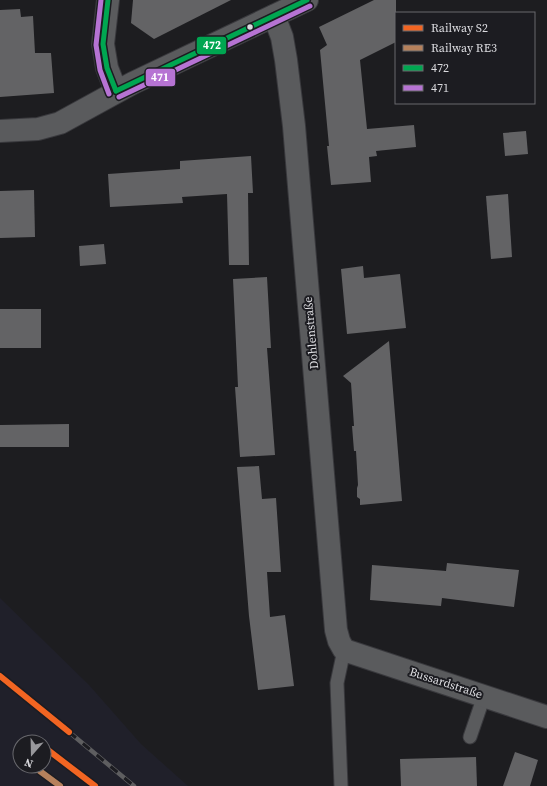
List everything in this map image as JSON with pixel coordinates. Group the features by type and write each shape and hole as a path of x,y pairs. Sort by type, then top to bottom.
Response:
{"street":[{"path":"108,0 103,44 107,68 116,92"},
{"path":"0,131 38,129 60,123 116,92 307,0"},
{"name":"Dohlenstraße","path":"274,16 282,37 286,60 297,162 336,630 339,641 344,650"},
{"name":"Bussardstraße","path":"344,650 547,717"}],"lane":[{"path":"341,786 337,683 344,650"},
{"path":"470,737 484,696"}],"shaded area":[{"path":"0,598 89,685 141,744 188,786 0,786"}],"building":[{"path":"133,0 231,0 154,39 131,23"},
{"path":"374,0 396,0 395,42 360,60 367,129 414,125 416,147 376,151 377,156 369,157 371,182 331,185 320,50 327,45 319,27"},
{"path":"20,9 21,17 33,16 35,53 51,53 54,93 0,97 0,10"},
{"path":"526,131 528,154 505,156 503,133"},
{"path":"251,156 253,193 248,193 249,265 229,265 227,194 182,197 183,203 110,207 108,174 180,169 180,161"},
{"path":"34,190 35,237 0,238 0,191"},
{"path":"508,194 512,257 491,259 486,196"},
{"path":"104,244 106,264 80,266 79,246"},
{"path":"363,266 364,278 400,274 406,328 347,334 341,269"},
{"path":"267,277 271,348 267,348 275,455 240,457 235,387 238,387 233,279"},
{"path":"0,309 41,309 41,348 0,348"},
{"path":"389,341 402,501 360,505 360,499 357,497 358,485 356,451 354,451 352,426 354,426 351,383 343,376"},
{"path":"69,424 69,447 0,447 0,425"},
{"path":"259,466 262,499 276,498 281,572 267,572 270,617 285,615 294,686 258,690 249,616 237,467"},
{"path":"447,563 519,570 514,607 442,598 441,606 370,600 372,565 446,571"},
{"path":"515,752 538,760 530,786 503,786"},
{"path":"476,757 477,786 401,786 400,759"}],"railway":[{"path":"69,732 134,786"}],"rail line":[{"name":"S2","path":"0,676 69,732"},
{"name":"S2","path":"52,753 95,786"},
{"name":"RE3","path":"44,774 60,786"}],"transit line":[{"name":"471","path":"101,0 96,45 100,70 109,94"},
{"name":"472","path":"108,0 103,44 107,68 116,91"},
{"name":"472","path":"116,91 307,0"},
{"name":"471","path":"119,97 310,6"}]}
